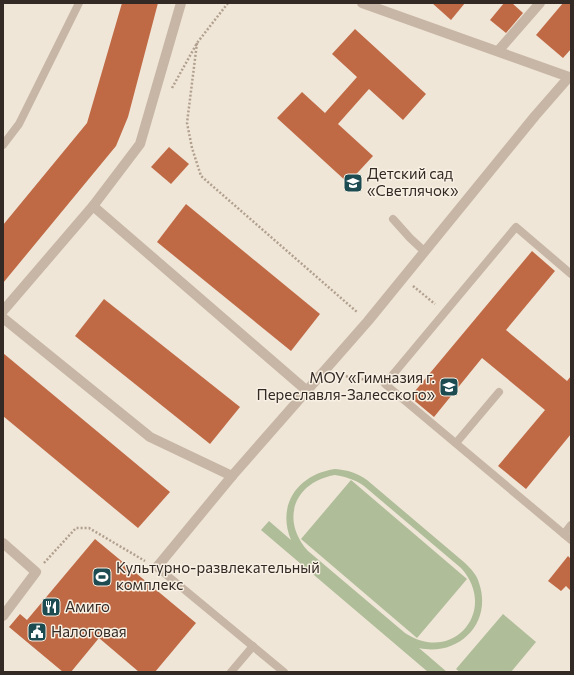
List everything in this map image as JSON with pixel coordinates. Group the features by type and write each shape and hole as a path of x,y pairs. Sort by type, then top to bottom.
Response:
{"street":[{"path":"3,311 93,206 140,144 180,3"},
{"path":"157,568 232,476 368,321 569,76 375,5 362,3"},
{"path":"498,51 540,3"},
{"path":"93,206 306,390"},
{"path":"3,318 150,438 232,476"},
{"path":"3,543 36,572 3,616"}],"lane":[{"path":"3,145 19,124 79,3"},
{"path":"393,219 424,251"},
{"path":"571,274 516,228 385,384 571,540"},
{"path":"456,443 499,392"},
{"path":"564,534 571,525"},
{"path":"157,568 284,672"},
{"path":"231,672 253,646"}],"path":[{"path":"228,3 197,43 187,123 192,148 201,176 368,321"},
{"path":"404,278 445,312"},
{"path":"328,367 337,375 385,384"},
{"path":"36,572 76,528 89,528 157,568"}],"green space":[{"path":"335,469 344,470 352,472 367,480 472,570 478,580 482,598 481,611 476,624 469,634 459,642 447,647 433,649 419,648 447,672 428,672 261,530 269,521 291,540 287,527 286,514 289,503 301,484 322,472","holes":["335,475 353,480 364,486 461,568 471,584 475,600 473,615 465,628 454,638 439,642 423,641 405,633 308,551 299,539 293,515 301,494 310,485 321,479"]},
{"path":"351,480 467,579 417,638 301,539"},
{"path":"503,614 536,642 511,672 460,672 456,669"}],"building":[{"path":"122,3 158,3 128,117 116,146 3,283 3,225 87,123"},
{"path":"432,3 465,3 451,20"},
{"path":"504,3 512,3 523,13 506,33 490,20"},
{"path":"563,3 571,3 571,49 563,58 536,35"},
{"path":"355,29 426,94 403,120 369,89 338,124 373,156 348,183 277,118 302,92 325,113 357,77 332,54"},
{"path":"169,147 189,164 171,184 151,167"},
{"path":"186,204 320,314 291,351 157,242"},
{"path":"532,251 555,271 506,330 567,381 571,376 571,434 526,489 498,466 545,410 482,358 434,417 410,397"},
{"path":"104,299 240,407 210,444 75,336"},
{"path":"3,353 170,492 138,528 3,416"},
{"name":"Культурно-развлекательный комплекс","path":"95,539 196,623 155,672 139,672 99,638 71,672 63,672 9,627 20,614 27,620"},
{"path":"568,556 571,559 571,591 566,586 561,591 548,581"}],"place":[{"name":"Детский сад «Светлячок»","path":"353,183"},
{"name":"МОУ «Гимназия г. Переславля-Залесского»","path":"449,387"},
{"name":"Культурно-развлекательный комплекс","path":"102,577"},
{"name":"Амиго","path":"51,607"},
{"name":"Налоговая","path":"37,632"}]}
